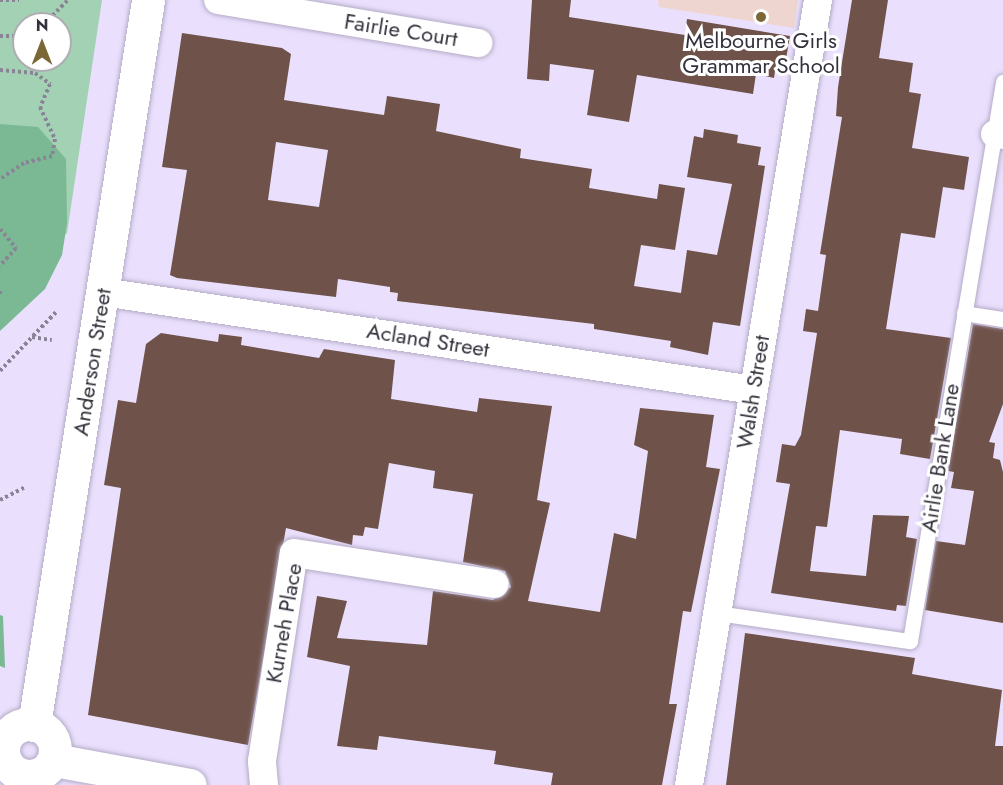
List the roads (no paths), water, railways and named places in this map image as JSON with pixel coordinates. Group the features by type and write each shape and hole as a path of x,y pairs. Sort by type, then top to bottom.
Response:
{"street":[{"name":"Anderson Street","path":"34,725 148,0"},
{"name":"Fairlie Court","path":"218,0 478,43"},
{"name":"Walsh Street","path":"689,785 818,0"},
{"name":"Acland Street","path":"103,292 753,390"},
{"name":"Kurneh Place","path":"264,785 262,760 294,553 495,584"},
{"path":"34,725 52,738 54,760 44,772 21,776 8,766 2,752 11,731 34,725"},
{"path":"54,760 190,785"}],"lane":[{"name":"Airlie Bank Lane","path":"717,613 910,640 964,313 999,135 1003,82"},
{"path":"964,313 1003,319"}],"place":[{"name":"Melbourne Girls Grammar School","path":"761,17"}]}
